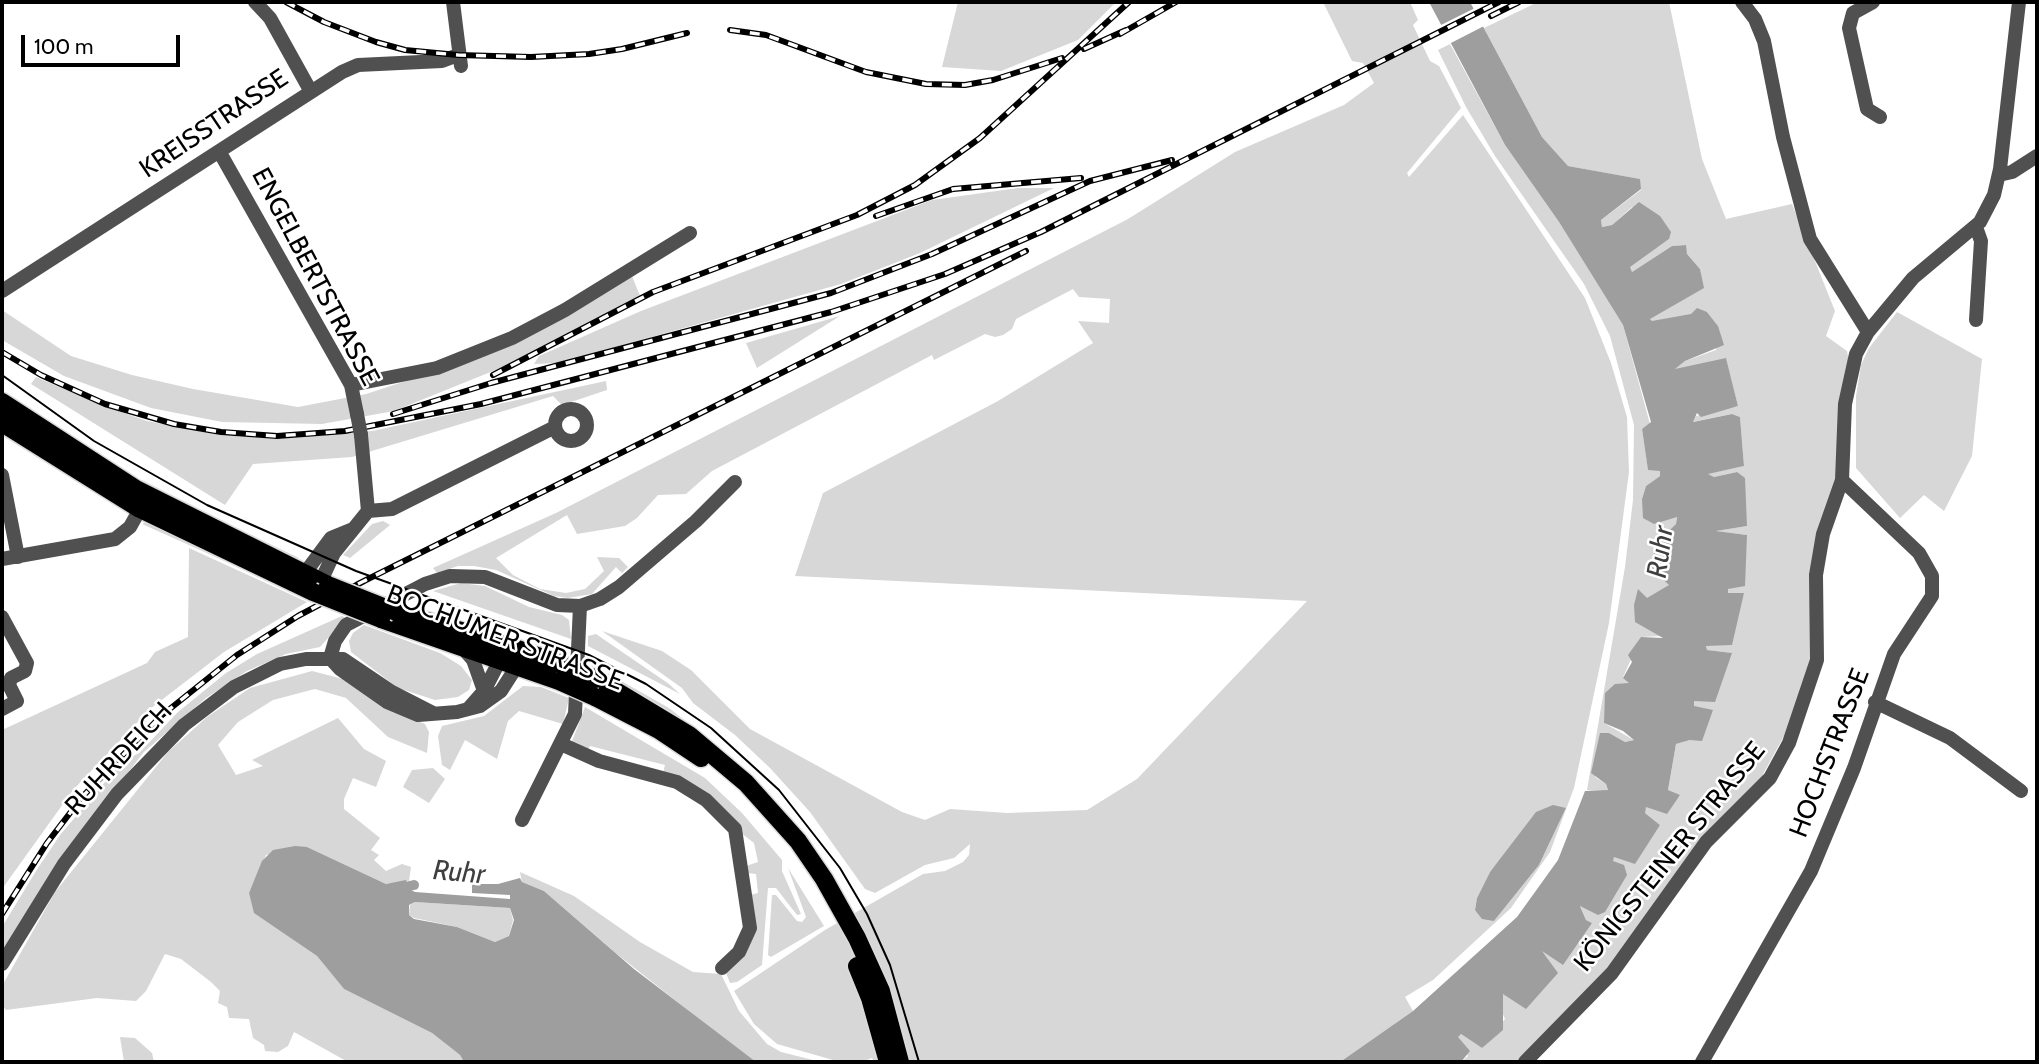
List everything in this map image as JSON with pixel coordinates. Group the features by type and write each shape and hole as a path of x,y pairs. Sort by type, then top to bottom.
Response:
{"main road":[{"path":"2,402 136,489 313,583"},
{"path":"2,423 140,509 313,583"},
{"name":"BOCHUMER STRASSE","path":"313,583 462,648 511,655"},
{"name":"BOCHUMER STRASSE","path":"388,616 559,672 596,679 689,735 746,783 797,841 881,991 900,1062"},
{"name":"BOCHUMER STRASSE","path":"559,672 596,698 659,730 713,768 784,842 833,905 870,998 888,1062"}],"street":[{"path":"255,2 277,29 310,90"},
{"name":"KREISSTRASSE","path":"3,291 310,90 358,65 460,61 453,2"},
{"path":"1742,2 1755,19 1764,41 1783,137 1810,239 1868,332"},
{"path":"1873,2 1853,13 1849,28 1867,109 1880,117"},
{"name":"KÖNIGSTEINER STRASSE","path":"1525,1062 1612,973 1706,842 1761,789 1781,761 1814,677 1818,643 1816,575 1822,534 1842,480 1849,377 1856,354 1868,332 1913,278 1981,225 1999,175 2015,3"},
{"name":"ENGELBERTSTRASSE","path":"219,151 351,385 361,435 368,511"},
{"path":"1999,175 2012,172 2037,156"},
{"path":"1976,320 1981,225"},
{"path":"351,385 438,368 512,338 565,310 690,233"},
{"path":"313,583 331,538 354,528 368,511 392,509 555,427"},
{"path":"2,475 18,557"},
{"name":"HOCHSTRASSE","path":"1702,1062 1811,871 1854,768 1875,702 1896,649 1930,601 1933,582 1919,553 1842,480"},
{"path":"330,658 335,641 346,625 425,584 450,576 485,577 543,602 580,606 606,597 705,513 735,482"},
{"path":"2,559 119,538 130,527 140,509"},
{"path":"522,820 573,722 577,705 580,606"},
{"path":"2,617 27,663 25,671 11,678 9,685 17,701 2,709"},
{"path":"462,648 473,660 484,691"},
{"path":"468,709 511,655"},
{"name":"RUHRDEICH","path":"2,964 81,839 130,779 168,740 218,697 267,670 294,661 330,658 343,659 356,665 391,692 433,713 468,709 490,701 501,691 511,655"},
{"path":"1875,702 1950,738 2021,791"},
{"path":"561,744 599,761 677,782 706,800 735,829 750,928 739,952 722,968"}],"shaded area":[{"path":"958,2 1116,2 1078,40 1001,71 942,67"},
{"path":"1323,2 1410,2 1418,20 1413,25 1430,61 1439,66 1461,108 1407,173 1409,177 1463,115 1585,298 1611,363 1627,417 1629,472 1609,623 1574,788 1550,852 1511,908 1433,980 1405,997 1413,1011 1340,1062 874,1062 872,1058 861,1062 840,1062 777,1044 754,1024 734,991 825,930 923,874 945,871 963,862 969,855 970,844 954,858 925,865 875,893 865,889 810,812 770,768 735,735 693,703 682,688 602,631 662,651 691,670 750,729 902,812 925,820 950,809 1007,813 1087,810 1137,779 1307,601 795,576 823,493 998,401 1093,343 1078,321 1109,323 1110,299 1079,297 1073,289 1016,319 1012,329 1003,335 995,337 985,334 934,360 932,355 712,471 686,494 658,495 637,518 625,526 577,534 567,515 496,558 513,575 540,589 566,593 585,589 604,571 597,557 619,558 628,567 622,573 616,567 592,594 568,598 554,596 496,570 474,566 458,566 437,573 433,568 556,513 1128,219 1235,152 1344,105 1374,83 1363,63 1352,61","holes":["1566,808 1539,865 1494,921 1475,910 1477,898 1490,872 1512,846"]},
{"path":"1538,2 1669,2 1702,159 1726,219 1792,204 1835,311 1826,336 1847,351 1849,362 1841,482 1812,560 1814,643 1797,712 1761,778 1619,957 1518,1062 1461,1062 1468,1056 1457,1037 1461,1034 1482,1048 1505,1019 1501,1010 1503,994 1541,950 1547,951 1592,923 1586,920 1580,905 1615,856 1660,825 1645,813 1645,806 1680,796 1668,790 1676,744 1690,740 1693,700 1731,653 1707,650 1706,646 1744,594 1727,593 1747,535 1715,531 1747,526 1737,472 1714,477 1706,474 1744,466 1740,417 1732,414 1692,422 1696,416 1738,406 1726,359 1673,370 1685,361 1716,350 1718,326 1707,312 1651,322 1650,318 1703,288 1700,269 1687,254 1685,245 1672,246 1632,272 1629,267 1669,239 1632,207 1612,225 1602,227 1601,220 1641,190 1639,179 1568,166 1542,137 1484,28"},
{"path":"1450,44 1505,145 1559,222 1623,325 1650,424 1642,429 1648,469 1660,470 1660,476 1646,486 1642,499 1654,524 1677,516 1676,524 1655,544 1652,569 1670,585 1647,599 1638,590 1662,636 1641,637 1623,677 1631,683 1604,723 1634,740 1625,742 1609,733 1595,777 1606,784 1608,790 1604,791 1587,790 1625,567 1633,500 1634,425 1610,336 1584,284 1495,156 1466,107 1438,50"},
{"path":"1018,188 1054,188 920,253 841,284 559,363 534,364 539,356 641,311 932,200"},
{"path":"632,276 640,296 498,369 394,411 322,424 222,422 151,408 64,376 2,340 2,310 71,356 132,375 193,389 298,407 366,394 409,380"},
{"path":"1897,312 1982,359 1972,456 1944,511 1924,495 1900,518 1856,468 1856,396 1861,365 1869,348"},
{"path":"840,316 757,368 746,343"},
{"path":"36,377 147,421 221,435 277,439 372,431 606,381 607,390 562,405 553,396 352,457 253,464 225,505 31,384"},
{"path":"144,481 299,558 290,557 142,485"},
{"path":"383,521 390,525 350,558 343,555 372,524"},
{"path":"148,522 303,596 142,524"},
{"path":"189,548 307,602 224,652 150,709 73,790 2,889 2,730 147,663 155,652 188,637"},
{"path":"461,583 485,586 529,607 562,615 569,620 571,639 433,591"},
{"path":"342,616 346,618 320,647 286,654 247,671 206,698 144,752 58,862 2,952 2,927 36,871 60,835 123,761 139,753 178,712 226,673 257,654"},
{"path":"364,625 440,653 461,666 472,680 469,690 458,697 435,700 398,688 351,652 349,641 353,633"},
{"path":"596,634 680,694 588,646 588,636"},
{"path":"600,669 669,708 734,759 732,761"},
{"path":"312,671 343,679 383,708 425,724 429,732 427,753 388,737 346,698 315,689 273,700 238,722 218,745 236,775 263,766 252,760 338,718 364,749 386,761 376,787 353,778 344,799 344,809 380,838 371,850 379,855 374,860 386,871 402,864 411,867 409,881 386,884 307,847 266,855 249,893 255,913 317,956 344,989 432,1033 460,1055 464,1062 348,1062 294,1032 288,1046 278,1052 265,1051 264,1045 253,1038 249,1019 229,1018 227,1007 218,1003 220,991 211,982 181,959 165,954 146,991 136,1001 97,998 6,1010 2,1005 2,986 55,892 168,752 207,717 250,688"},
{"path":"523,686 541,687 569,698 563,724 519,711 508,721 497,759 465,740 450,770 442,765 438,736 442,726 484,716"},
{"path":"585,707 705,778 742,813 782,860 782,871 801,914 797,915 776,888 768,888 762,965 737,982 730,983 726,973 735,962 750,895 758,893 756,874 746,873 746,866 758,862 754,843 663,773 665,765 590,746 587,753 571,744"},
{"path":"433,768 445,779 429,803 403,787 412,770"},
{"path":"788,868 824,926 771,957 768,955 772,895 776,895 797,921 802,922 806,917"},
{"path":"520,872 574,896 640,942 693,972 721,974 739,1011 767,1044 781,1052 821,1062 756,1062 748,1058 617,954 544,891 522,882"},
{"path":"415,902 510,908 513,920 509,936 495,942 457,927 414,918 409,915 410,905"},
{"path":"120,1037 135,1038 152,1053 154,1062 124,1062"}],"water":[{"name":"Ruhr","path":"1429,2 1470,2 1542,137 1568,166 1640,179 1641,189 1601,220 1602,227 1612,225 1639,202 1660,216 1671,232 1669,239 1630,267 1632,272 1672,246 1686,245 1687,254 1700,269 1704,288 1650,319 1652,321 1691,314 1697,308 1707,312 1718,326 1724,345 1685,361 1675,369 1726,358 1738,406 1701,417 1697,413 1693,422 1732,414 1740,417 1744,466 1708,474 1714,477 1737,472 1745,478 1747,526 1716,531 1747,535 1745,586 1728,589 1728,593 1744,593 1732,645 1706,646 1707,650 1732,653 1715,702 1694,701 1694,706 1713,710 1702,741 1690,740 1676,744 1668,790 1680,795 1667,814 1646,807 1645,813 1660,825 1635,864 1614,857 1613,861 1624,865 1627,875 1605,912 1598,915 1580,906 1586,920 1592,923 1563,965 1542,951 1558,973 1526,1009 1503,994 1503,1030 1482,1048 1461,1034 1458,1037 1470,1051 1461,1062 1340,1062 1413,1011 1517,917 1558,860 1585,791 1608,790 1606,784 1591,773 1600,733 1609,733 1625,742 1634,740 1623,731 1604,723 1605,693 1615,684 1629,683 1623,678 1632,662 1628,655 1641,637 1663,638 1635,622 1634,605 1638,589 1647,598 1669,585 1652,569 1655,544 1676,524 1677,517 1654,524 1643,518 1642,499 1646,486 1660,476 1660,471 1648,470 1642,429 1651,422 1623,325 1559,222 1505,145"},
{"path":"1553,805 1566,808 1539,865 1494,921 1482,919 1475,910 1477,898 1490,872 1536,812"},
{"path":"307,847 386,884 406,880 409,889 415,892 510,899 510,895 472,893 472,884 498,884 520,878 522,882 544,891 634,969 756,1062 464,1062 460,1055 432,1033 344,989 317,956 254,913 249,893 262,861 273,850","holes":["415,902 510,908 514,920 509,936 495,942 457,927 414,919 409,915 409,905"]}],"pier":[{"path":"1477,7 1486,25 1447,45 1437,27"}],"waterway":[{"path":"397,889 414,885"}],"tram line":[{"path":"2,375 94,441 207,505 356,571 589,655 646,684 711,728 779,790 840,868 867,914 890,965 919,1062"}],"railway":[{"path":"286,2 324,22 376,42 405,50 458,55 531,57 589,54 687,33"},
{"path":"493,375 653,292 857,215 915,185 980,138 1129,2"},
{"path":"1120,34 1176,2"},
{"path":"2,352 41,375 105,404 174,424 221,432 277,436 345,431 481,404 831,312 945,274 1041,232 1499,2"},
{"path":"1491,16 1519,2"},
{"path":"730,30 766,35 866,72 926,84 965,85 993,80 1062,58"},
{"path":"1084,49 1126,30"},
{"path":"393,414 491,383 831,293 932,254 1090,181 1172,160"},
{"path":"876,216 953,189 1081,178"},
{"path":"358,584 1026,251"},
{"path":"2,914 47,843 83,796 161,716 237,655 298,616 366,580"}]}
